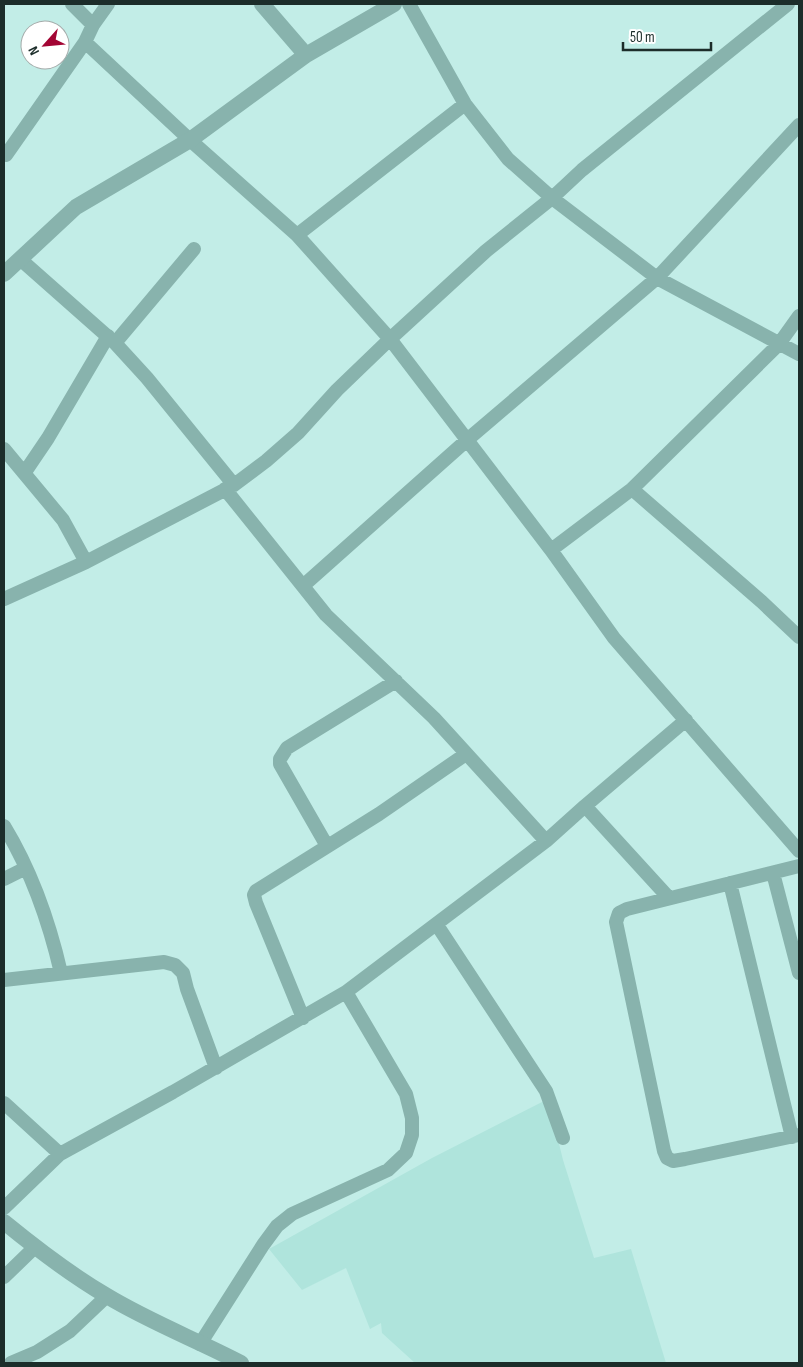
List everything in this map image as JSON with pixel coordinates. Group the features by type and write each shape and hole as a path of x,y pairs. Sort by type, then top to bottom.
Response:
{"street":[{"path":"72,4 93,25"},
{"path":"4,154 6,155 85,42 93,25 108,4"},
{"path":"262,4 306,55"},
{"path":"4,274 76,207 190,140 306,55 391,4"},
{"path":"409,4 465,104 508,159 552,198 657,278 799,354"},
{"path":"4,599 86,562 230,487 266,462 298,433 337,390 390,339 486,251 552,198 582,170 788,4"},
{"path":"85,42 297,236 390,339 551,550 614,638 799,851"},
{"path":"297,236 465,104"},
{"path":"304,585 467,440 657,278 799,124"},
{"path":"25,472 112,340 194,249"},
{"path":"20,259 112,340 147,378 326,615 434,718 546,841"},
{"path":"551,550 632,489 779,344 799,316"},
{"path":"4,449 63,520 86,562"},
{"path":"632,489 799,636"},
{"path":"327,846 280,764 280,759 288,748 396,681"},
{"path":"4,1208 60,1154 216,1068 346,992 546,841 686,720"},
{"path":"303,1018 256,903 254,895 256,891 379,814 466,754"},
{"path":"585,806 669,898"},
{"path":"4,826 37,891 53,938 61,974"},
{"path":"730,883 796,1136 673,1161 667,1158 664,1151 616,922 619,913 627,909 669,898 799,866"},
{"path":"4,879 26,868"},
{"path":"773,873 799,973"},
{"path":"437,925 546,1092 563,1138"},
{"path":"4,980 164,962 175,965 183,973 216,1068"},
{"path":"200,1344 262,1245 277,1226 292,1214 388,1170 406,1153 412,1134 412,1118 406,1094 346,992"},
{"path":"4,1103 60,1154"},
{"path":"4,1222 35,1247 107,1296 241,1363"},
{"path":"4,1277 35,1247"},
{"path":"11,1363 37,1352 70,1332 107,1296"}],"shaded area":[{"path":"548,1099 563,1160 594,1258 631,1249 666,1363 415,1363 382,1333 381,1323 370,1329 346,1268 302,1290 269,1249 432,1158"}]}
